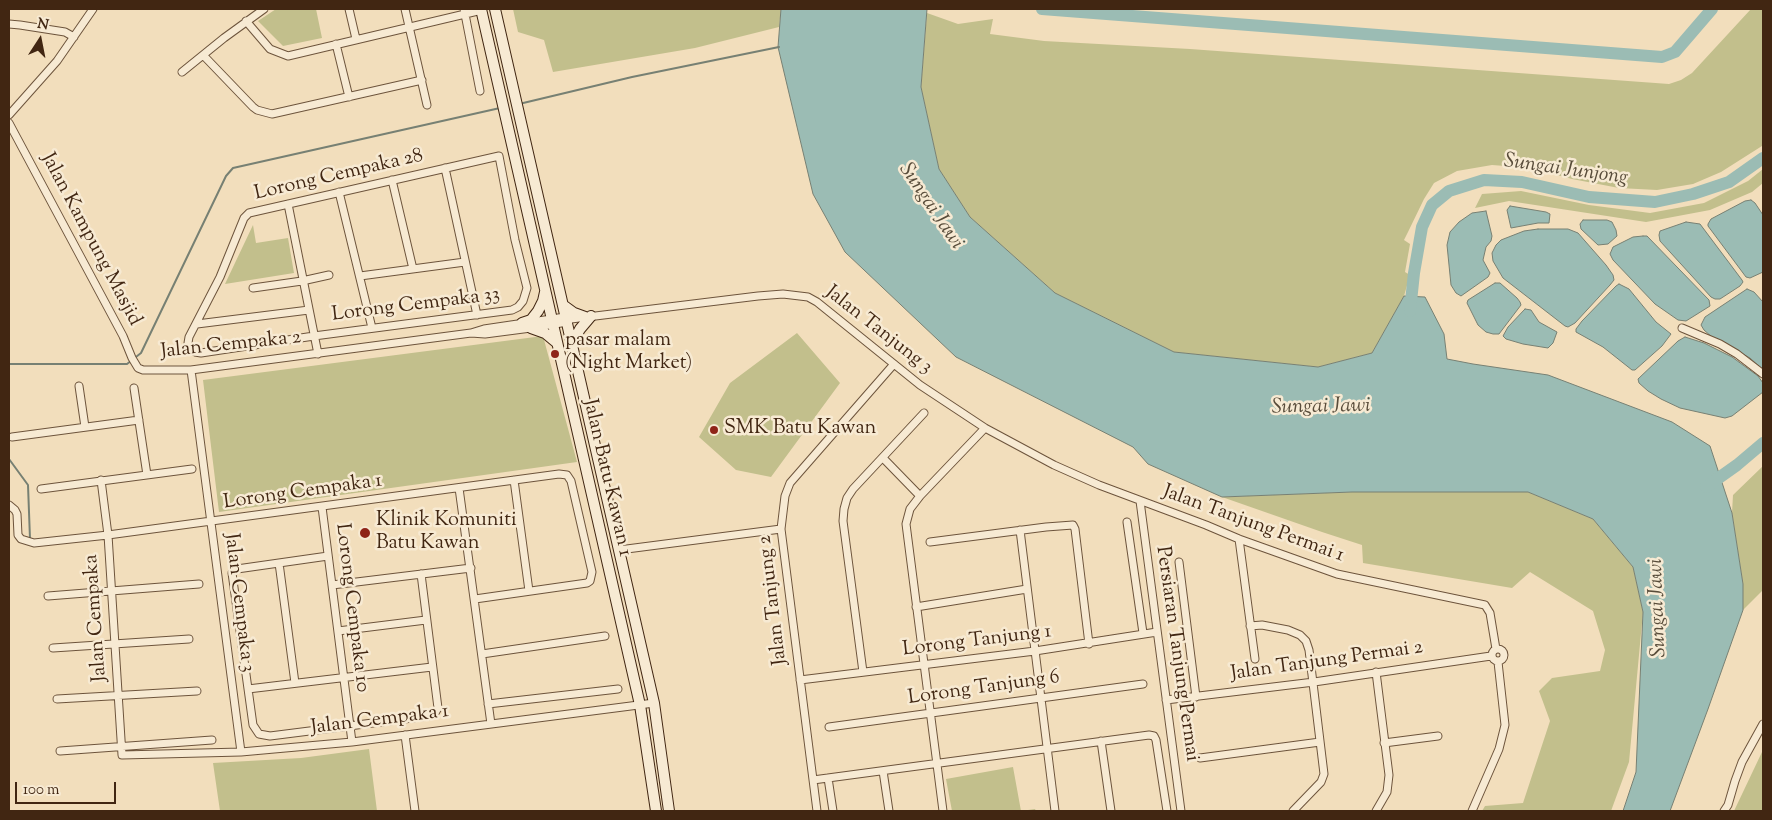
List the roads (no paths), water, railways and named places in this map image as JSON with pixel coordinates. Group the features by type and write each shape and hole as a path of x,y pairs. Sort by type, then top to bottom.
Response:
{"street":[{"path":"9,115 57,61 93,9"},
{"path":"182,72 264,9"},
{"path":"348,9 356,40"},
{"path":"405,9 427,105"},
{"name":"Jalan Batu Kawan 1","path":"495,9 519,118 568,320 654,703 669,811"},
{"path":"246,21 270,48 288,56 465,12 481,10"},
{"name":"Jalan Batu Kawan 1","path":"481,10 640,705 656,811"},
{"path":"465,12 480,91"},
{"path":"9,24 20,24 65,32 74,37"},
{"path":"336,44 349,97"},
{"path":"203,55 253,107 264,113 279,113 422,80"},
{"name":"Jalan Kampung Masjid","path":"9,123 124,336 134,361 143,370"},
{"name":"Lorong Cempaka 28","path":"196,324 220,277 246,215 252,212 499,156"},
{"name":"Lorong Cempaka 33","path":"196,324 188,343 190,349 201,353 512,310 523,301 527,288 515,240 499,156"},
{"path":"445,168 477,315"},
{"path":"392,180 413,269"},
{"path":"339,192 372,328"},
{"path":"288,204 318,354"},
{"path":"360,276 466,262"},
{"path":"253,288 328,275"},
{"path":"545,290 543,301 538,311 526,326 545,333 557,343"},
{"name":"Jalan Tanjung 3","path":"568,320 758,296 783,294 808,297 817,302 920,385 985,428 1054,465 1140,501"},
{"path":"563,305 574,313 588,317 572,344"},
{"path":"196,324 309,310"},
{"name":"Jalan Cempaka 2","path":"143,370 191,370 472,333 485,334 568,320"},
{"path":"1682,328 1728,349 1763,374"},
{"name":"Jalan Tanjung 2","path":"817,811 781,529 785,496 790,483 894,364"},
{"name":"Jalan Cempaka 3","path":"191,370 241,752"},
{"path":"79,386 85,427"},
{"path":"134,388 147,475"},
{"path":"864,672 843,521 844,509 850,494 924,413"},
{"path":"12,437 139,420"},
{"path":"943,811 906,524 910,509 920,496 985,428"},
{"path":"883,458 920,496"},
{"path":"41,489 192,469"},
{"name":"Lorong Cempaka 1","path":"9,505 17,514 18,535 20,539 34,542 211,522 563,474 567,475 572,482"},
{"name":"Jalan Cempaka","path":"101,480 108,535 122,755"},
{"path":"474,599 529,591 514,480"},
{"name":"Jalan Batu Kawan 1","path":"529,591 587,583 591,579 592,572 572,482"},
{"path":"459,488 491,724"},
{"name":"Jalan Tanjung Permai 1","path":"1140,501 1206,524 1297,561 1337,574 1474,601 1485,605 1488,608 1496,649"},
{"name":"Persiaran Tanjung Permai","path":"1140,501 1181,811"},
{"name":"Lorong Cempaka 10","path":"322,507 352,742"},
{"path":"1127,522 1143,634"},
{"path":"930,542 1073,525 1089,644"},
{"path":"619,550 781,529"},
{"path":"1020,530 1055,811"},
{"path":"1239,539 1255,659"},
{"path":"328,556 234,570 231,576 248,689 432,667 421,574"},
{"path":"1179,562 1196,697"},
{"path":"279,563 295,684"},
{"path":"332,585 471,568"},
{"path":"48,596 199,584"},
{"path":"916,607 1027,589"},
{"path":"338,631 426,620"},
{"path":"1250,626 1276,627 1300,635 1306,642 1308,650 1314,682 1324,774 1323,778 1293,811"},
{"name":"Lorong Tanjung 1","path":"800,680 1089,644 1157,632"},
{"path":"482,654 605,636"},
{"path":"53,648 189,639"},
{"path":"1501,649 1504,654 1503,659 1498,662 1491,656 1492,651 1501,649"},
{"name":"Jalan Tanjung Permai 2","path":"1166,700 1314,682 1491,656"},
{"path":"1472,811 1499,749 1505,725 1498,662"},
{"name":"Jalan Cempaka 1","path":"248,689 253,725 259,734 270,736 428,716 435,713 438,708 432,667"},
{"path":"1376,672 1388,785 1384,798 1376,811"},
{"name":"Lorong Tanjung 6","path":"829,727 1143,684"},
{"path":"488,704 618,689"},
{"path":"57,699 197,691"},
{"name":"Jalan Cempaka 1","path":"122,755 241,752 352,742 654,703"},
{"path":"1724,811 1728,805 1742,762 1763,724"},
{"path":"405,735 415,811"},
{"path":"813,780 1149,735 1154,736 1156,740 1167,811"},
{"path":"1384,743 1438,736"},
{"path":"60,751 212,740"},
{"path":"1101,741 1110,811"},
{"path":"1200,758 1320,742"},
{"path":"883,770 888,811"},
{"path":"828,778 833,811"}],"water":[{"name":"Sungai Jawi","path":"781,9 927,9 921,87 939,169 970,217 1055,293 1174,352 1318,367 1372,353 1404,296 1425,297 1444,334 1447,359 1548,375 1672,422 1710,446 1732,513 1743,584 1743,610 1670,811 1623,811 1636,772 1643,612 1633,567 1593,519 1528,492 1352,492 1222,497 1148,464 1133,447 956,357 845,252 813,194 778,47"},
{"path":"1751,200 1763,215 1763,272 1750,278 1746,277 1708,224 1711,219 1745,201"},
{"path":"1510,206 1546,212 1550,214 1549,223 1511,228 1507,210"},
{"path":"1486,211 1492,236 1491,241 1486,247 1483,260 1490,273 1488,277 1461,296 1456,293 1451,285 1447,245 1450,232 1459,222 1472,213"},
{"path":"1583,220 1607,220 1612,222 1617,236 1608,244 1598,245 1581,229 1580,224"},
{"path":"1686,222 1700,224 1743,282 1720,299 1711,297 1660,241 1660,231"},
{"path":"1568,229 1578,233 1613,275 1614,280 1610,285 1575,323 1568,327 1503,278 1493,261 1492,253 1501,240 1524,231"},
{"path":"1647,236 1709,300 1710,306 1686,321 1678,320 1655,304 1613,260 1610,254 1613,247 1633,237"},
{"path":"1495,283 1500,283 1517,298 1521,305 1499,334 1486,332 1478,325 1467,303 1468,300"},
{"path":"1619,284 1629,289 1656,322 1671,334 1662,346 1635,370 1632,370 1603,347 1576,332 1582,321"},
{"path":"1747,289 1754,292 1763,302 1763,370 1750,358 1712,337 1701,325 1705,317"},
{"path":"1525,309 1531,310 1539,322 1557,332 1553,343 1548,348 1523,344 1506,339 1503,336 1508,327"},
{"path":"1685,337 1704,343 1732,357 1758,376 1763,383 1763,392 1732,416 1725,418 1680,408 1648,391 1639,383 1638,379 1678,341"}],"waterway":[{"path":"1042,9 1662,57 1675,52 1712,9"},
{"path":"519,104 632,77 779,47"},
{"path":"9,364 127,364 141,353 226,176 233,168 500,108"},
{"name":"Sungai Junjong","path":"1410,311 1422,227 1432,205 1449,191 1484,180 1522,182 1589,197 1655,202 1693,194 1729,182 1763,158"},
{"path":"1706,487 1737,465 1763,443"},
{"path":"9,459 28,485 30,539"}],"place":[{"name":"pasar malam (Night Market)","path":"555,354"},
{"name":"SMK Batu Kawan","path":"714,430"},
{"name":"Klinik Komuniti Batu Kawan","path":"365,533"}]}
